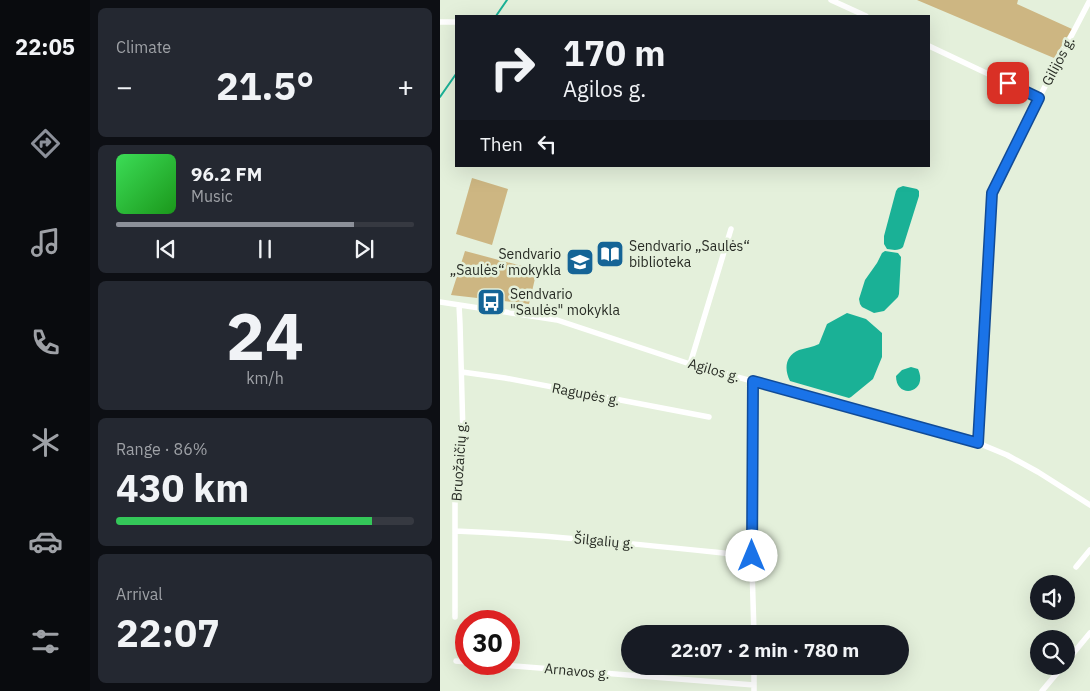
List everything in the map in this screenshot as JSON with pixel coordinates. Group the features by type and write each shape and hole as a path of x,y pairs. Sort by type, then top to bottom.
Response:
{"street":[{"path":"832,0 864,15"},
{"name":"Gilijos g.","path":"978,443 992,193 1090,0"},
{"path":"440,22 455,22"},
{"path":"930,46 1039,98"},
{"path":"690,364 731,229"},
{"name":"Agilos g.","path":"440,302 557,320 690,364 978,443 1007,455 1038,472 1090,505"},
{"name":"Bruožaičių g.","path":"455,610 456,477 463,434 459,305"},
{"name":"Ragupės g.","path":"462,372 505,378 710,417"},
{"path":"753,381 752,556 754,625"},
{"name":"Šilgalių g.","path":"455,531 504,533 752,556"},
{"path":"1076,567 1090,550"},
{"path":"1075,651 1090,633"},
{"name":"Arnavos g.","path":"520,667 754,688"},
{"path":"754,675 754,688"},
{"path":"1042,691 1055,675"}],"shaded area":[{"path":"917,0 1018,0 1017,4 1072,29 1054,58"},
{"path":"472,178 508,189 492,245 456,234"},
{"path":"465,251 537,270 529,304 451,295"}],"water":[{"path":"903,186 917,189 919,196 903,247 898,250 887,249 884,244 884,236 896,191"},
{"path":"885,251 898,253 901,257 899,294 884,311 874,313 862,307 859,299 865,280"},
{"path":"847,313 866,319 882,333 882,357 873,379 849,398 790,381 787,372 788,359 799,350 819,344 827,324"},
{"path":"911,367 918,369 919,384 916,388 906,391 897,384 896,376 902,370"}],"waterway":[{"path":"497,15 507,0"},
{"path":"440,97 455,75"}],"place":[{"name":"Sendvario „Saulės“ biblioteka","path":"610,254"},
{"name":"Sendvario „Saulės“ mokykla","path":"580,262"},
{"name":"Sendvario \"Saulės\" mokykla","path":"491,302"}],"route":[{"path":"752,556 753,381 978,443 992,193 1039,98 1008,83"}]}
